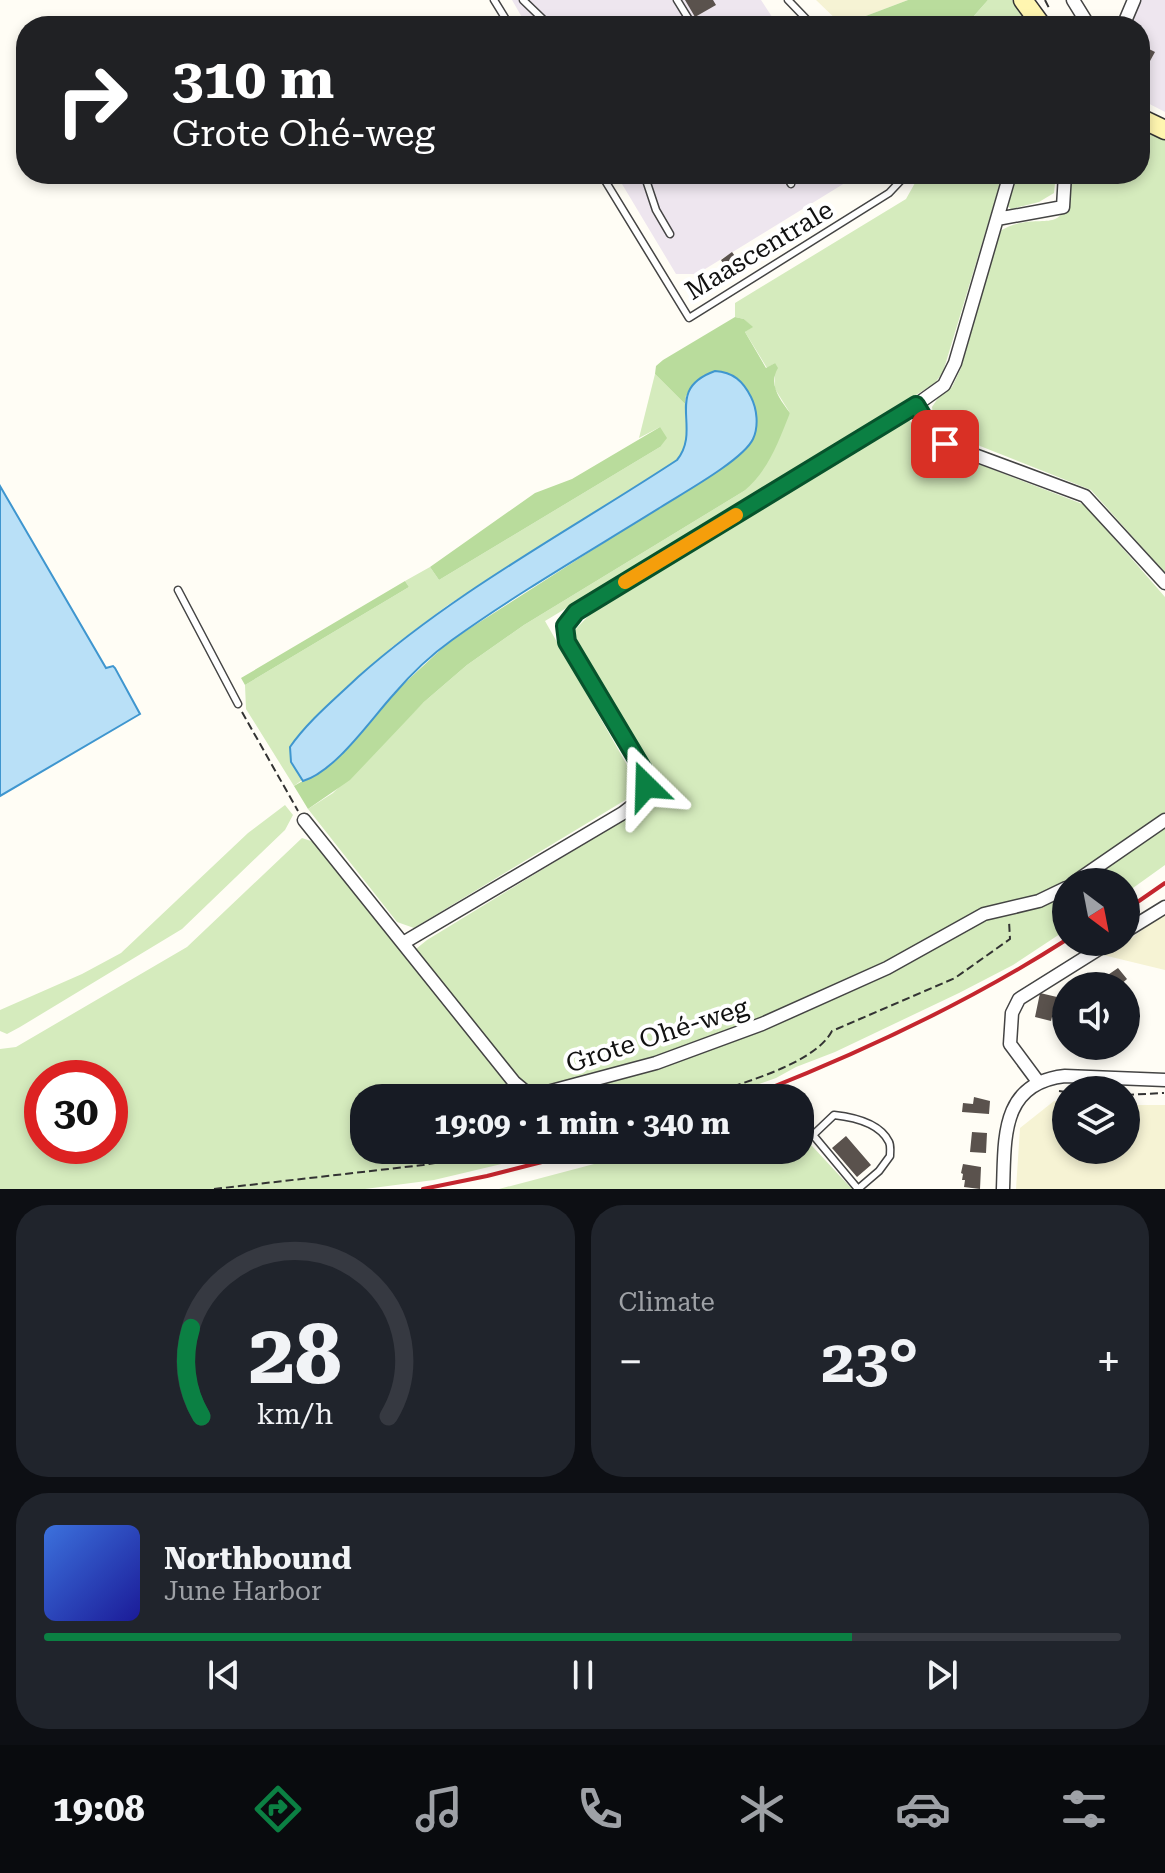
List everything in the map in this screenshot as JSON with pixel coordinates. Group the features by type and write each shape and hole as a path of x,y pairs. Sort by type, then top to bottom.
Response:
{"street":[{"path":"403,943 639,801 646,786 644,771 567,642 565,626 576,612 944,385 955,363 1007,184"},
{"path":"997,219 1063,207 1064,184"},
{"path":"916,405 934,435 945,444 1085,496 1165,583"},
{"name":"Grote Ohé-weg","path":"304,820 514,1082 526,1092 540,1094 656,1063 762,1024 887,968 984,914 1039,901 1052,895"},
{"path":"1095,868 1165,820"},
{"path":"1140,922 1165,907"},
{"path":"1039,1083 1010,1044 1015,1004 1027,992 1087,956"},
{"path":"1003,1189 1005,1128 1012,1109 1039,1083 1065,1076 1165,1080"}],"lane":[{"path":"523,0 540,16"},
{"path":"788,0 803,16"},
{"name":"Maascentrale","path":"607,184 689,318 889,193 898,184"},
{"path":"647,184 656,210 670,234"},
{"path":"178,590 238,704"},
{"path":"834,1115 856,1118 878,1130 889,1142 890,1156 879,1171 858,1189 813,1135 834,1115"}],"path":[{"path":"238,704 304,820"},
{"path":"737,1084 791,1064 826,1041 832,1031 955,978 1010,939 1008,908"},
{"path":"1140,1094 1165,1093"},
{"path":"214,1189 429,1164"}],"shaded area":[{"path":"512,0 761,0 771,16 521,16"},
{"path":"816,0 908,0 866,16 833,16"},
{"path":"1131,0 1165,0 1165,112 1150,104 1150,16 1125,16"},
{"path":"622,184 843,184 697,274 676,274"},
{"path":"1165,913 1165,970 1107,956 1140,956 1140,932"},
{"path":"1052,1103 1052,1164 1140,1164 1140,1105 1165,1105 1165,1189 1016,1189 1020,1128"}],"green space":[{"path":"908,0 988,0 974,16 866,16"},
{"path":"988,0 1012,0 1022,16 974,16"},
{"path":"1150,128 1165,135 1165,573 1091,490 942,431 934,421 932,407 952,387 961,368 1000,231 1015,224 1058,218 1064,210 1068,184 1150,184"},
{"path":"914,184 1000,184 943,372 935,383 824,453 545,621 635,779 627,799 414,928 397,922 308,809 333,793 424,702 467,665 524,625 744,491 790,413 775,389 775,363 767,368 745,332 752,327 744,319 735,317 735,303 906,199"},
{"path":"1013,184 1055,184 1054,193 1039,202 1011,209 1006,205"},
{"path":"735,317 744,319 753,327 745,332 766,368 775,363 778,368 775,386 790,413 772,455 753,483 524,625 467,665 424,702 350,780 308,809 294,786 327,767 395,692 450,641 733,460 686,395 685,404 655,374 656,366 663,360"},
{"path":"655,374 685,404 687,443 677,460 448,605 392,647 297,738 291,762 302,780 294,786 246,709 245,685 409,587 405,581 430,567 439,580 660,447 660,427 639,438"},
{"path":"909,420 937,448 1085,505 1165,597 1165,865 1140,883 1140,868 1052,868 1052,939 1013,965 959,993 759,1084 350,1084 350,1164 501,1164 434,1180 365,1189 0,1189 0,1049 16,1047 187,947 302,838 314,842 406,957 427,940 666,794 575,643 573,632 594,610 899,423"},
{"path":"660,427 667,438 660,447 439,580 430,567 535,493 572,479"},
{"path":"405,581 409,587 245,685 241,678"},
{"path":"285,805 293,815 285,830 182,929 20,1027 7,1034 0,1031 0,1010 121,953 248,833"},
{"path":"814,1148 852,1189 499,1189 594,1164 814,1164"}],"water":[{"path":"715,371 737,378 753,402 756,429 753,439 738,457 529,588 444,646 407,679 340,756 303,781 291,762 290,747 322,710 395,646 473,589 677,460 684,448 690,388"},
{"path":"0,486 106,668 115,668 140,714 0,796"}],"building":[{"path":"685,0 713,0 716,5 694,16"},
{"path":"732,252 745,270 732,278 721,260"},
{"path":"1040,993 1052,996 1051,1021 1035,1017"},
{"path":"974,1097 990,1101 989,1114 962,1112 963,1103 973,1104"},
{"path":"972,1132 987,1133 986,1153 970,1152"},
{"path":"846,1136 871,1165 857,1177 832,1148"},
{"path":"963,1164 981,1167 980,1189 964,1187"}],"railway":[{"path":"1140,900 1165,883"},
{"path":"779,1084 910,1027 1052,948"},
{"path":"423,1189 534,1164"}],"slow traffic":[{"path":"625,582 736,515"}],"route":[{"path":"646,786 644,771 567,642 565,626 576,612 916,405 934,435 945,444"}]}
